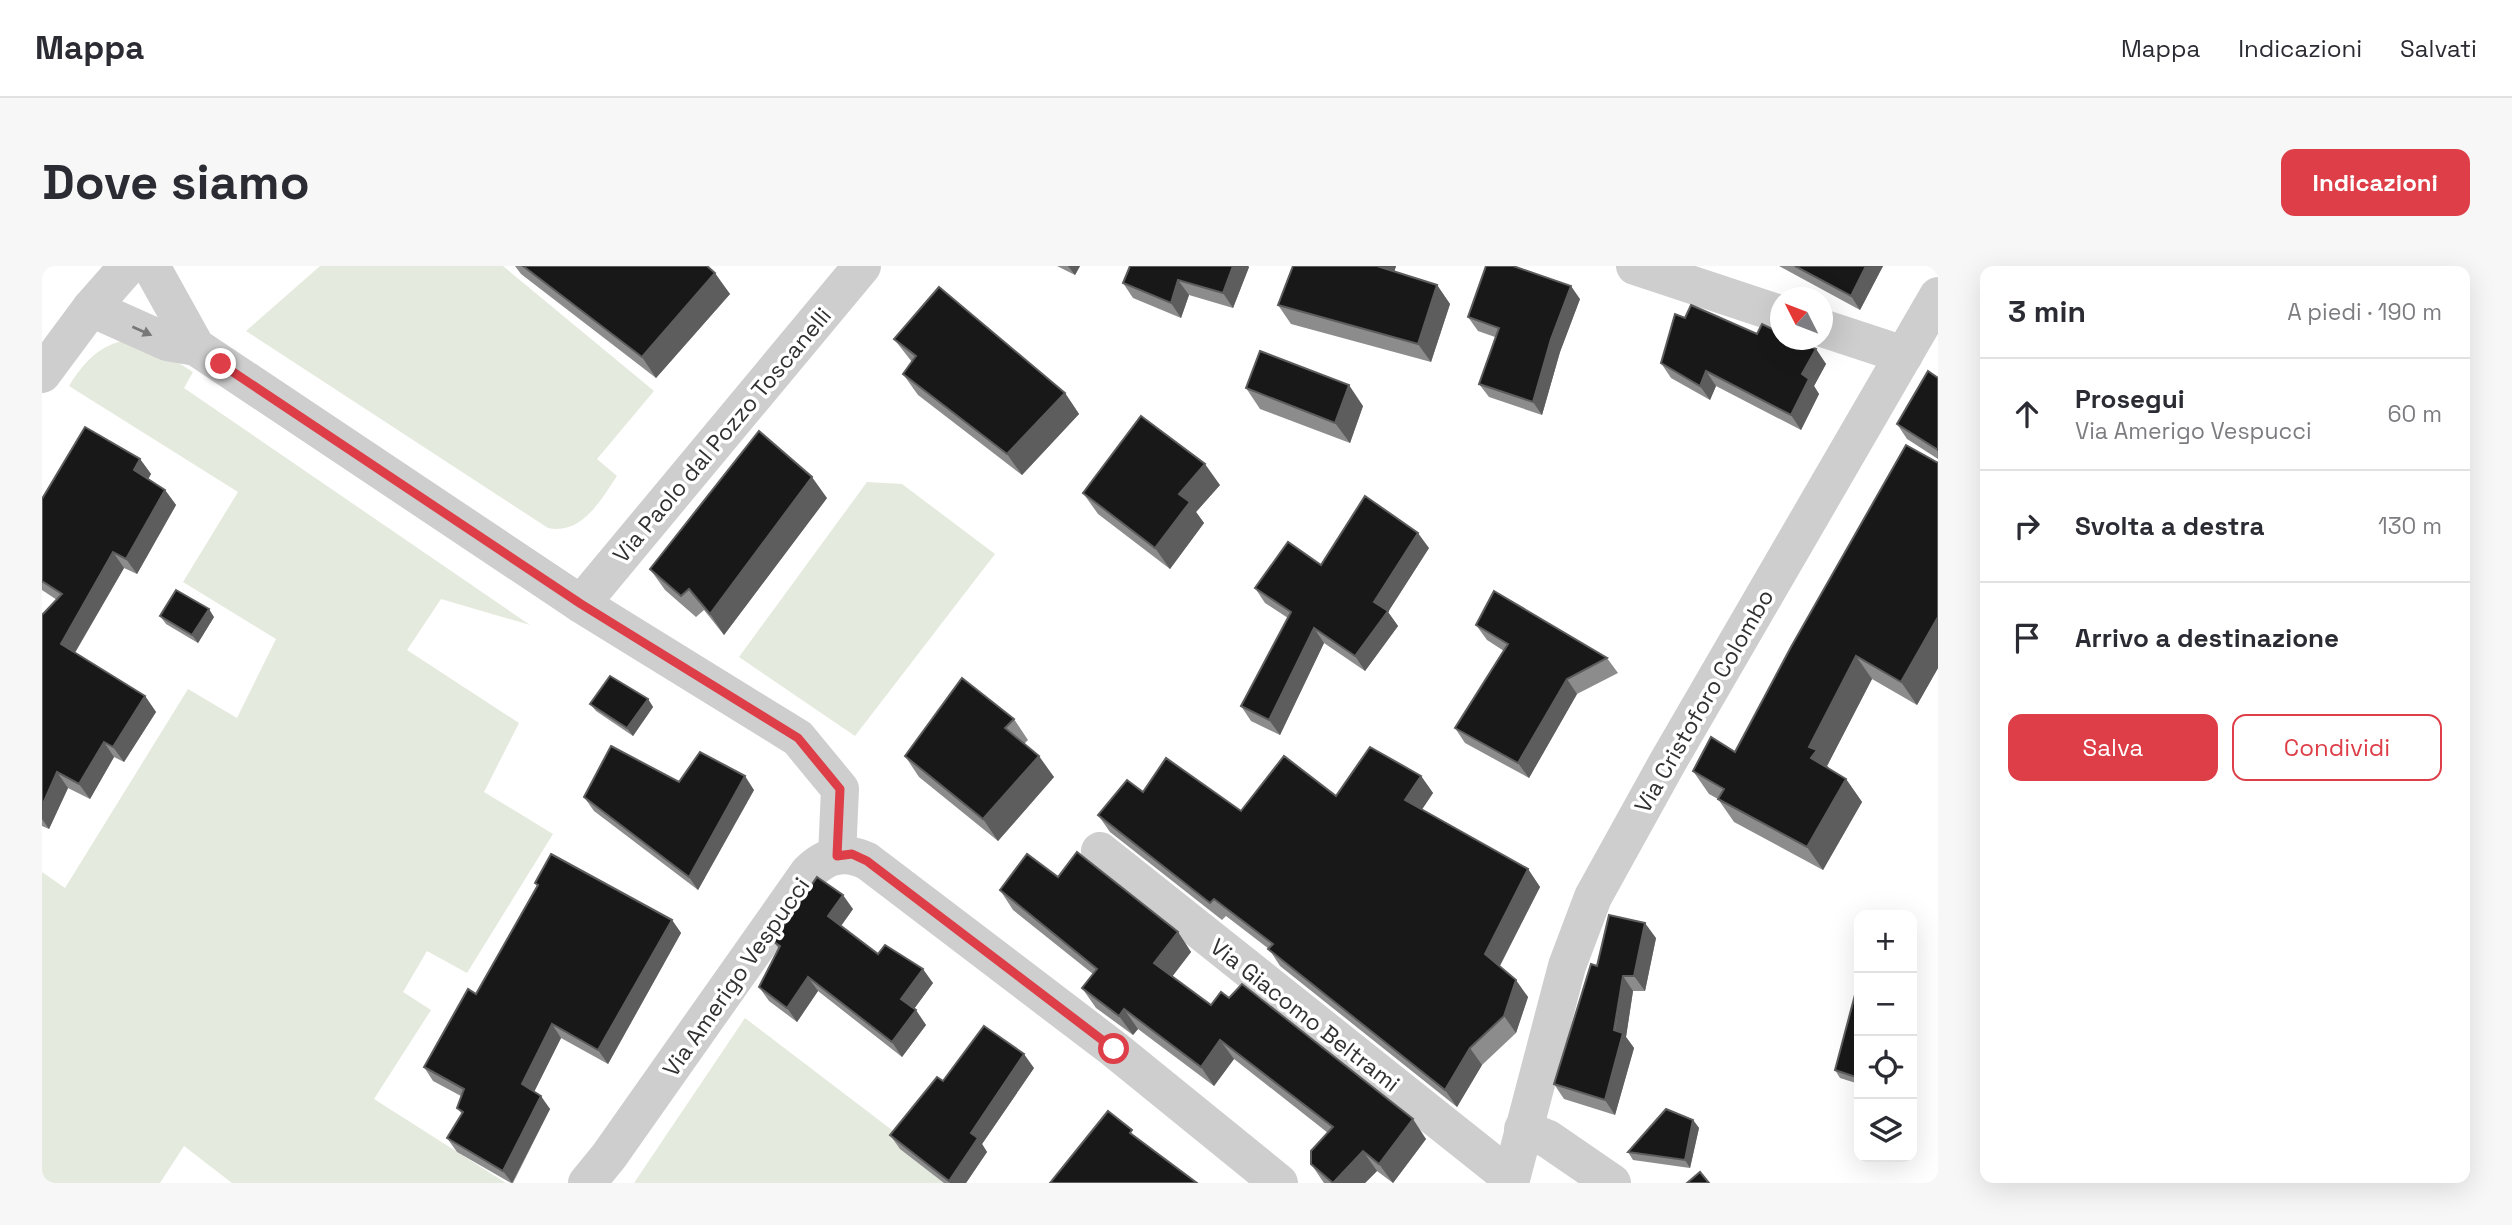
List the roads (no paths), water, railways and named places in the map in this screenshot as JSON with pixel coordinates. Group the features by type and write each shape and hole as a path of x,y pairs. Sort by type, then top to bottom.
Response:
{"street":[{"path":"42,374 90,308 128,266"},
{"path":"151,266 196,347"},
{"name":"Via Paolo dal Pozzo Toscanelli","path":"581,604 863,266"},
{"path":"1635,266 1770,311"},
{"name":"Via Cristoforo Colombo","path":"1511,1181 1567,966 1594,897 1666,765 1938,296"},
{"path":"90,308 167,342 196,347 581,604 798,738 840,789 837,856 852,854 867,861 1114,1049 1279,1183"},
{"path":"1833,332 1904,355"},
{"name":"Via Giacomo Beltrami","path":"1100,851 1511,1181"},
{"name":"Via Amerigo Vespucci","path":"587,1183 610,1156 809,872 822,860 837,856"},
{"path":"1523,1129 1559,1146 1612,1183"}]}
